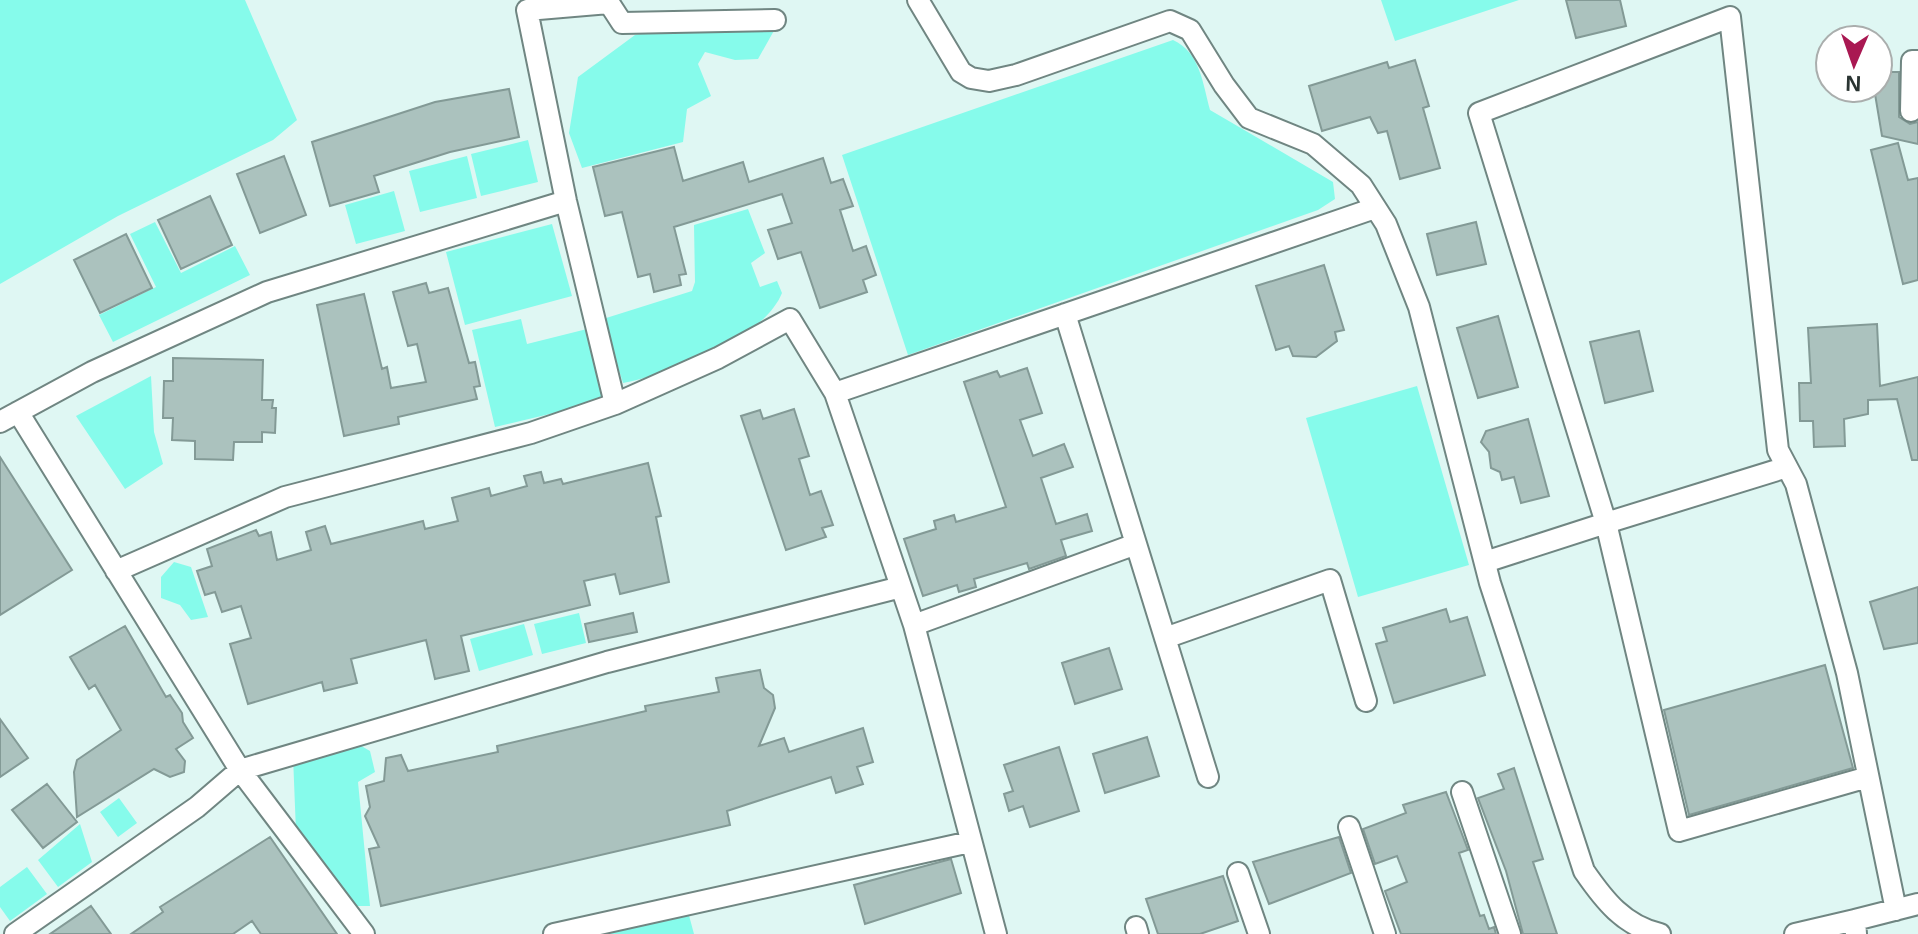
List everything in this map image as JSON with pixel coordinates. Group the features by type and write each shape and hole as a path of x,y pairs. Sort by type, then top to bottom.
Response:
{"street":[{"path":"918,0 961,72 971,78 989,81 1016,75 1170,21 1190,30 1249,118 1313,144 1361,185 1386,224 1419,307 1485,562 1584,871 1605,902 1640,930 1660,934"},
{"path":"615,404 566,201 527,10 609,3 622,23 775,20"},
{"path":"1868,777 1679,831 1606,523 1479,113 1729,9 1778,450 1796,484 1847,673 1896,910"},
{"path":"1911,111 1912,61 1918,61"},
{"path":"364,934 240,770 116,571 9,417 92,372 267,292 566,201"},
{"path":"835,393 1375,208"},
{"path":"1065,314 1208,777"},
{"path":"116,571 285,497 531,433 615,404 718,358 790,319 835,393 914,625 996,934"},
{"path":"1485,562 1787,467"},
{"path":"914,625 1136,544"},
{"path":"1165,638 1330,580 1366,701"},
{"path":"15,934 197,807 240,770 607,662 901,587"},
{"path":"1462,792 1510,934"},
{"path":"1349,827 1385,934"},
{"path":"554,934 970,842"},
{"path":"1238,873 1259,934"},
{"path":"1795,934 1855,927 1918,904"}],"green space":[{"path":"0,0 245,0 297,120 273,140 118,216 0,284"},
{"path":"1381,0 1519,0 1395,41"},
{"path":"685,24 730,32 776,27 758,59 735,60 705,52 698,64 711,96 687,109 683,142 582,168 569,133 578,77 635,35"},
{"path":"1173,40 1182,45 1195,61 1210,110 1333,182 1335,199 1318,210 908,355 842,155"},
{"path":"528,140 538,182 481,196 471,154"},
{"path":"467,156 477,198 420,212 409,171"},
{"path":"394,191 405,231 356,244 345,205"},
{"path":"748,209 765,253 751,263 760,287 777,281 782,293 772,310 756,326 713,352 665,372 623,383 603,319 692,291 695,282 694,225"},
{"path":"155,222 181,273 235,246 250,275 113,342 99,315 156,287 130,234"},
{"path":"552,224 572,296 465,325 446,252"},
{"path":"521,319 527,344 591,328 608,400 495,427 472,330"},
{"path":"151,376 154,432 163,464 125,489 76,416"},
{"path":"1417,386 1469,565 1358,597 1306,418"},
{"path":"174,562 191,567 208,617 191,620 180,605 161,598 161,577"},
{"path":"579,613 586,643 542,654 534,624"},
{"path":"524,624 533,655 479,671 470,639"},
{"path":"351,740 370,751 375,772 358,782 370,906 351,906 296,832 293,756"},
{"path":"119,798 137,823 118,837 100,812"},
{"path":"80,824 92,862 58,887 38,860"},
{"path":"27,867 47,894 10,921 0,907 0,887"},
{"path":"687,908 694,934 586,934"}],"building":[{"path":"1566,0 1620,0 1626,26 1576,38"},
{"path":"1415,60 1429,106 1423,108 1440,168 1400,179 1387,131 1378,133 1370,117 1322,131 1309,86 1387,62 1389,68"},
{"path":"1894,72 1899,72 1899,117 1910,124 1918,122 1918,144 1882,136 1877,104 1894,104"},
{"path":"509,89 519,137 450,152 374,176 379,192 330,206 312,142 435,102"},
{"path":"1898,143 1908,180 1918,178 1918,280 1903,284 1871,150"},
{"path":"674,147 683,181 743,162 749,182 823,158 831,183 843,179 853,206 840,210 853,251 866,246 876,275 863,280 867,292 820,308 801,252 778,259 768,230 792,223 782,194 674,227 686,274 679,275 681,285 654,292 650,274 638,277 622,212 605,216 593,167"},
{"path":"284,156 306,215 260,233 237,174"},
{"path":"210,196 232,245 181,269 158,220"},
{"path":"1476,222 1486,264 1437,275 1427,234"},
{"path":"126,234 152,288 100,313 74,260"},
{"path":"1324,265 1344,330 1335,332 1337,341 1316,357 1293,356 1289,346 1276,350 1256,286"},
{"path":"426,283 429,293 448,288 469,363 475,362 480,386 474,387 477,399 398,417 399,424 344,436 317,305 364,294 382,369 387,367 391,388 426,382 417,344 408,346 393,292"},
{"path":"1498,316 1518,387 1478,398 1457,328"},
{"path":"1877,324 1880,386 1918,377 1918,460 1912,460 1897,399 1868,400 1868,414 1844,419 1845,446 1814,447 1813,421 1800,421 1799,383 1811,383 1808,328"},
{"path":"1639,331 1653,391 1605,403 1590,342"},
{"path":"173,358 263,360 262,400 273,400 272,408 276,408 275,433 262,432 262,442 234,442 233,460 195,459 195,441 172,440 173,418 163,418 164,381 173,381"},
{"path":"1027,368 1042,413 1020,420 1033,456 1064,444 1073,467 1041,478 1056,524 1087,514 1092,531 1061,540 1066,556 1029,569 1027,563 974,579 976,587 959,592 957,585 923,596 904,539 936,529 934,521 954,515 956,522 1006,507 964,382 997,371 1000,377"},
{"path":"794,409 809,456 799,459 810,495 821,491 833,525 822,528 826,537 786,550 741,416 760,410 763,419"},
{"path":"1528,419 1549,496 1521,503 1514,477 1502,480 1500,472 1491,468 1489,452 1481,442 1486,431"},
{"path":"0,457 72,570 0,615"},
{"path":"648,463 661,516 656,517 669,582 620,594 615,574 584,581 590,605 461,636 469,671 435,679 426,640 351,659 357,683 324,691 322,682 248,704 230,644 251,638 241,606 222,612 215,592 205,595 197,571 212,566 207,549 256,530 259,536 271,532 277,560 311,550 306,532 325,526 331,544 423,521 425,529 458,521 452,498 489,488 491,496 527,486 524,476 541,472 544,483 561,479 563,484"},
{"path":"1918,587 1918,643 1884,649 1870,602"},
{"path":"1446,609 1450,622 1467,617 1485,675 1394,703 1376,644 1387,641 1383,628"},
{"path":"633,613 637,632 589,642 585,624"},
{"path":"125,626 166,697 170,695 182,713 183,722 193,738 176,749 185,761 184,772 170,777 154,769 77,817 74,772 77,760 121,730 95,685 89,689 70,657"},
{"path":"1109,648 1122,689 1075,704 1062,663"},
{"path":"1825,665 1853,768 1689,815 1664,710"},
{"path":"760,670 764,688 773,695 775,708 759,746 784,738 789,752 863,728 873,762 857,767 863,784 836,793 831,777 727,811 730,825 381,906 369,849 379,847 365,816 370,807 366,786 384,781 386,758 401,755 408,771 498,752 497,746 646,711 645,706 719,692 716,678"},
{"path":"0,719 28,758 0,777"},
{"path":"1147,737 1159,776 1105,793 1093,754"},
{"path":"1059,747 1079,811 1030,827 1023,806 1009,811 1004,794 1013,791 1004,765"},
{"path":"1514,768 1543,859 1533,862 1557,934 1523,934 1506,871 1478,798 1504,789 1498,774"},
{"path":"47,784 77,822 43,848 12,810"},
{"path":"1446,792 1468,850 1459,853 1480,916 1484,915 1489,929 1494,927 1496,934 1401,934 1385,891 1407,882 1397,856 1375,864 1363,829 1406,813 1403,805"},
{"path":"270,837 337,934 261,934 252,921 233,934 131,934 163,912 160,907"},
{"path":"1339,837 1351,873 1269,904 1253,862"},
{"path":"951,859 961,893 865,924 854,885"},
{"path":"1223,876 1238,921 1200,934 1158,934 1146,899"},
{"path":"91,906 111,934 50,934"}]}
